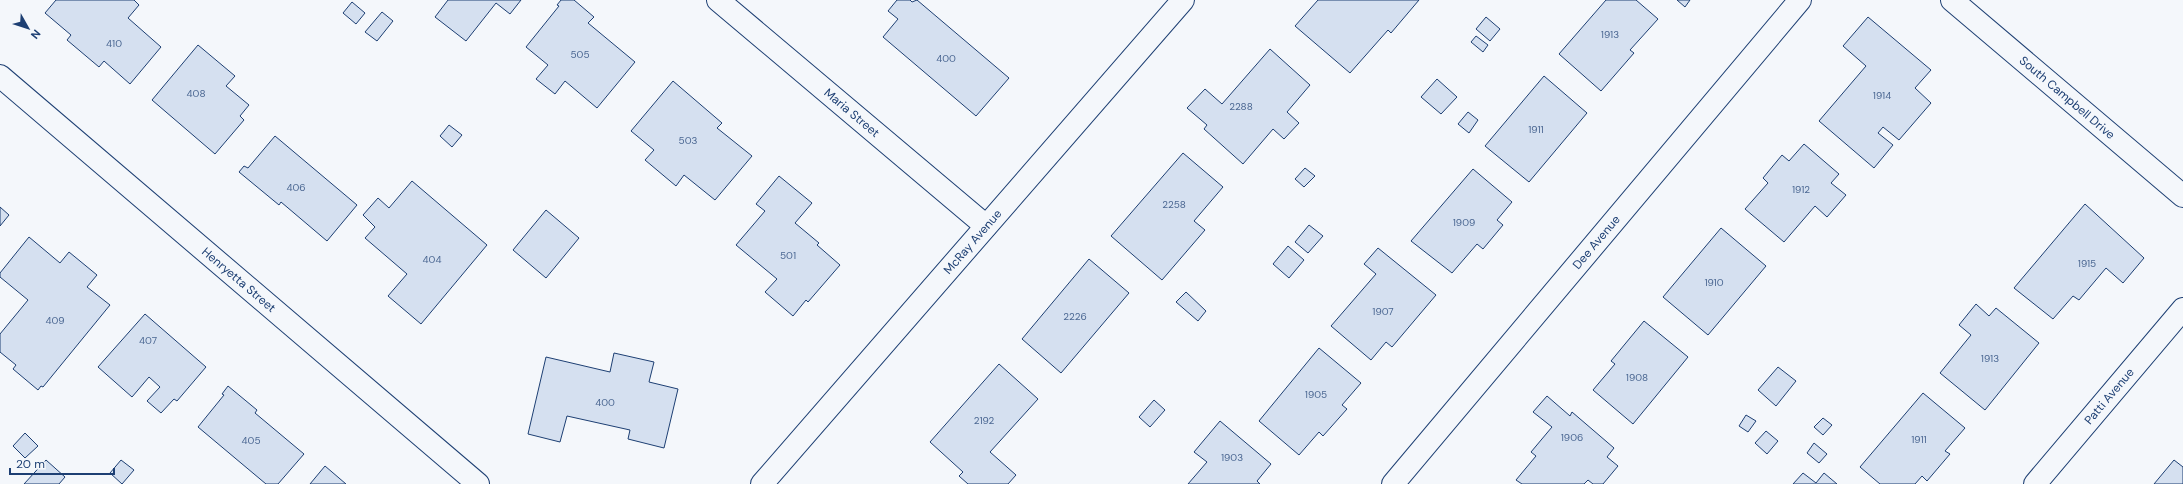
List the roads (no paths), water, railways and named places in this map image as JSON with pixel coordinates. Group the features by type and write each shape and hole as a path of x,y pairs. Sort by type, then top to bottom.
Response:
{"street":[{"name":"Maria Street","path":"718,0 986,226"},
{"name":"McRay Avenue","path":"762,484 1183,0"},
{"name":"Dee Avenue","path":"1393,484 1800,0"},
{"name":"South Campbell Drive","path":"1952,0 2183,196"},
{"name":"Henryetta Street","path":"0,76 478,484"},
{"name":"Patti Avenue","path":"2035,484 2183,309"}]}
